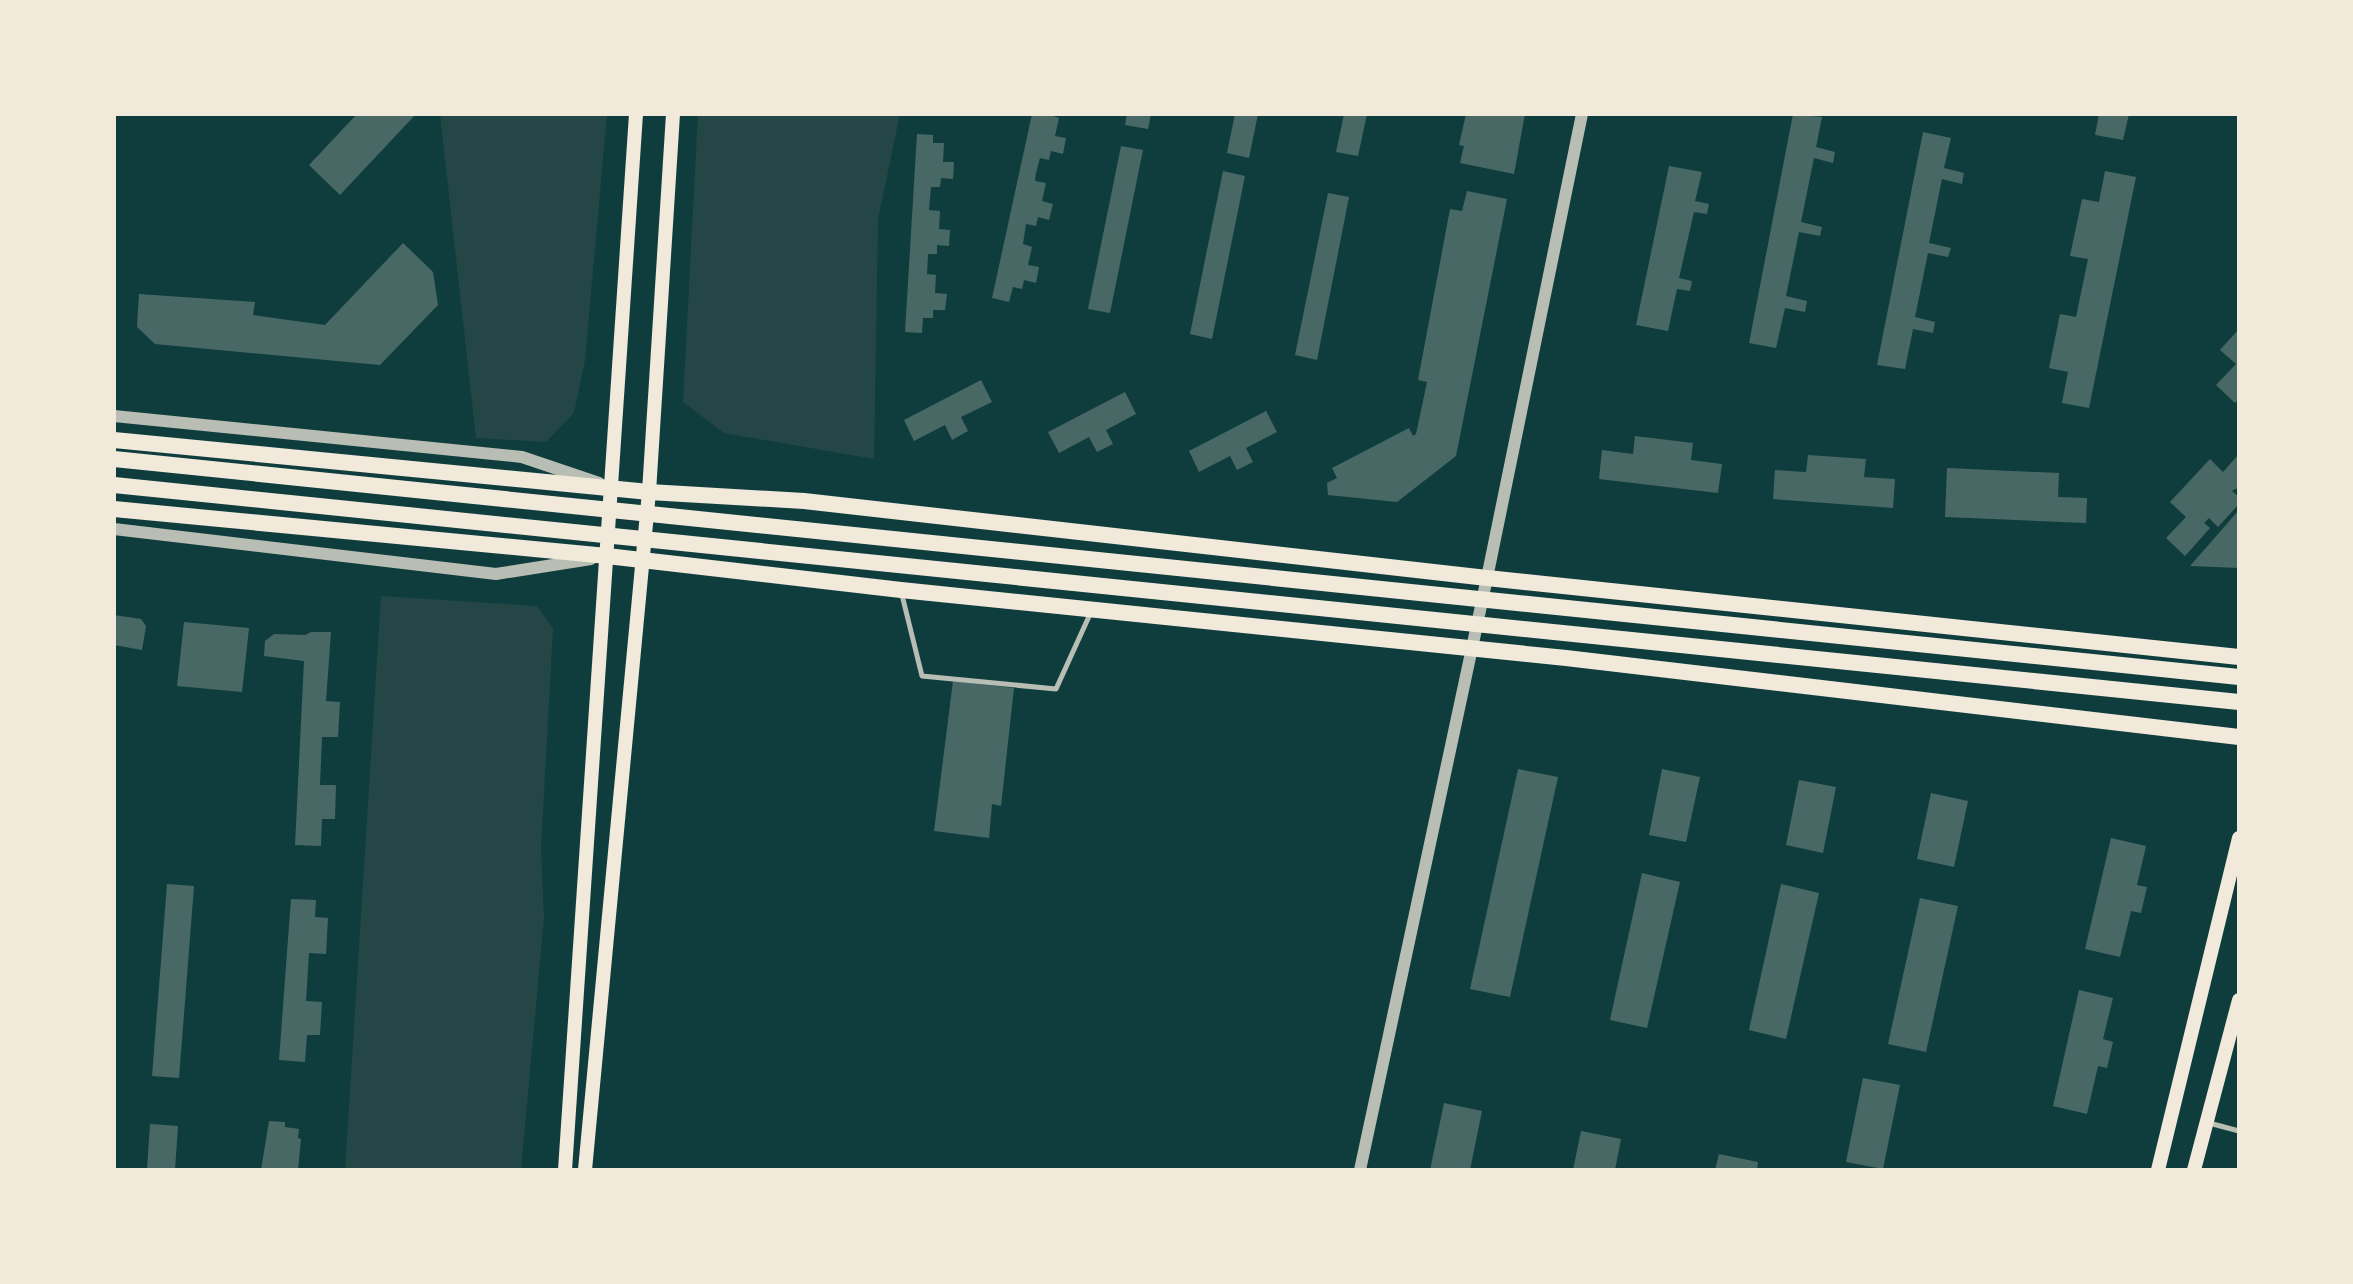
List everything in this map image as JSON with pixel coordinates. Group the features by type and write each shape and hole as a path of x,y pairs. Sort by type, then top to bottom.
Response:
{"main road":[{"path":"565,1170 636,114"},
{"path":"585,1170 649,492 673,114"},
{"path":"114,440 649,492 804,501 1487,578 2239,657"},
{"path":"114,459 2239,677"},
{"path":"114,485 2239,702"},
{"path":"114,509 607,556 901,590 1470,648 2239,737"},
{"path":"2158,1170 2239,838"},
{"path":"2194,1170 2239,1000"}],"street":[{"path":"1360,1170 1487,578 1582,114"},
{"path":"114,416 522,457 613,488"},
{"path":"114,529 496,574 607,556"}],"lane":[{"path":"901,590 922,676 1056,689 1092,610"},
{"path":"2207,1122 2239,1131"}],"shaded area":[{"path":"440,114 607,114 585,360 574,413 546,442 476,438"},
{"path":"698,114 900,114 878,219 874,459 724,433 683,402"},
{"path":"381,596 537,606 553,628 541,849 544,918 521,1170 345,1170"}],"building":[{"path":"357,114 416,114 340,195 309,165"},
{"path":"1032,114 1059,118 1055,136 1066,138 1063,154 1051,151 1049,160 1040,158 1036,173 1035,181 1046,183 1042,201 1053,204 1049,220 1038,217 1036,226 1026,224 1023,244 1032,247 1028,265 1039,267 1036,283 1024,280 1022,289 1013,287 1009,302 992,298"},
{"path":"1127,114 1151,114 1148,129 1125,125"},
{"path":"1235,114 1258,114 1249,158 1227,153"},
{"path":"1344,114 1367,114 1358,156 1336,152"},
{"path":"1466,114 1525,114 1514,174 1460,163 1464,146 1459,145"},
{"path":"1793,114 1822,117 1816,147 1835,152 1833,163 1814,158 1801,222 1822,227 1820,236 1799,232 1786,296 1807,301 1805,312 1785,308 1776,348 1749,343"},
{"path":"2099,114 2129,114 2123,140 2095,135"},
{"path":"1923,132 1951,138 1944,168 1964,173 1962,184 1942,179 1929,243 1951,248 1948,257 1928,253 1915,317 1935,322 1933,333 1913,329 1905,369 1877,365"},
{"path":"917,134 933,135 933,143 944,143 943,162 954,162 953,179 941,178 940,187 931,187 929,210 940,211 939,229 950,230 949,246 937,245 937,254 928,254 927,274 936,275 935,293 947,294 945,310 933,310 933,318 923,318 922,333 905,332"},
{"path":"1121,146 1143,150 1110,313 1088,309"},
{"path":"1669,166 1702,172 1695,201 1709,204 1707,214 1694,212 1679,278 1692,281 1690,291 1677,289 1668,331 1636,325"},
{"path":"1223,171 1245,176 1212,339 1190,334"},
{"path":"2105,171 2136,177 2089,408 2062,403 2068,372 2049,368 2060,314 2076,317 2088,259 2070,256 2082,199 2099,202"},
{"path":"1467,191 1507,199 1456,456 1397,502 1328,495 1327,483 1337,478 1332,468 1409,428 1413,436 1416,434 1427,382 1418,380 1450,209 1462,211"},
{"path":"1328,193 1349,197 1317,360 1295,355"},
{"path":"403,243 433,272 438,305 380,365 155,344 137,327 139,294 255,302 253,315 325,325"},
{"path":"2239,329 2239,399 2235,403 2216,385 2236,364 2220,350"},
{"path":"981,380 992,402 961,417 968,431 952,440 945,425 914,441 904,420"},
{"path":"1125,392 1136,414 1106,430 1113,444 1097,452 1089,437 1059,453 1048,432"},
{"path":"1266,411 1277,432 1246,448 1253,462 1237,470 1230,456 1199,472 1189,451"},
{"path":"1635,436 1693,443 1691,460 1722,464 1718,493 1599,479 1602,450 1633,454"},
{"path":"2239,454 2239,487 2232,491 2239,497 2239,504 2218,527 2209,518 2204,523 2210,528 2185,556 2166,538 2186,517 2170,502 2210,459 2223,472"},
{"path":"1808,455 1866,459 1864,477 1895,479 1893,508 1773,499 1775,470 1806,472"},
{"path":"1947,468 2059,473 2058,497 2087,498 2086,523 1945,517"},
{"path":"2239,510 2239,568 2190,566"},
{"path":"114,615 141,619 146,626 142,650 114,645"},
{"path":"184,622 249,628 242,692 177,686"},
{"path":"331,632 326,701 340,702 338,737 322,737 320,785 336,785 335,819 322,819 321,846 295,845 304,661 264,656 265,641 274,634 305,635"},
{"path":"953,681 1014,688 1001,806 992,804 989,838 934,831"},
{"path":"1518,769 1558,777 1510,997 1470,989"},
{"path":"1662,769 1700,777 1686,842 1649,835"},
{"path":"1799,780 1836,787 1823,853 1786,845"},
{"path":"1931,793 1968,801 1954,867 1917,859"},
{"path":"2111,838 2146,846 2137,885 2147,887 2141,913 2131,911 2120,957 2085,949"},
{"path":"1642,873 1680,882 1647,1028 1610,1020"},
{"path":"167,884 194,886 179,1078 152,1076"},
{"path":"1781,884 1819,893 1786,1039 1749,1030"},
{"path":"1920,898 1958,906 1926,1052 1888,1044"},
{"path":"291,899 316,900 315,917 328,918 326,954 309,953 306,1001 322,1002 320,1035 307,1035 305,1062 279,1060"},
{"path":"2079,990 2113,998 2103,1039 2113,1042 2107,1068 2098,1066 2087,1114 2053,1106"},
{"path":"1863,1078 1900,1085 1883,1169 1846,1162"},
{"path":"1444,1103 1482,1111 1470,1170 1430,1170"},
{"path":"269,1121 285,1122 285,1127 299,1129 298,1170 261,1170"},
{"path":"150,1124 178,1126 175,1170 147,1170"},
{"path":"1581,1131 1621,1139 1615,1170 1573,1170"},
{"path":"1719,1154 1758,1162 1757,1170 1715,1170"}]}
